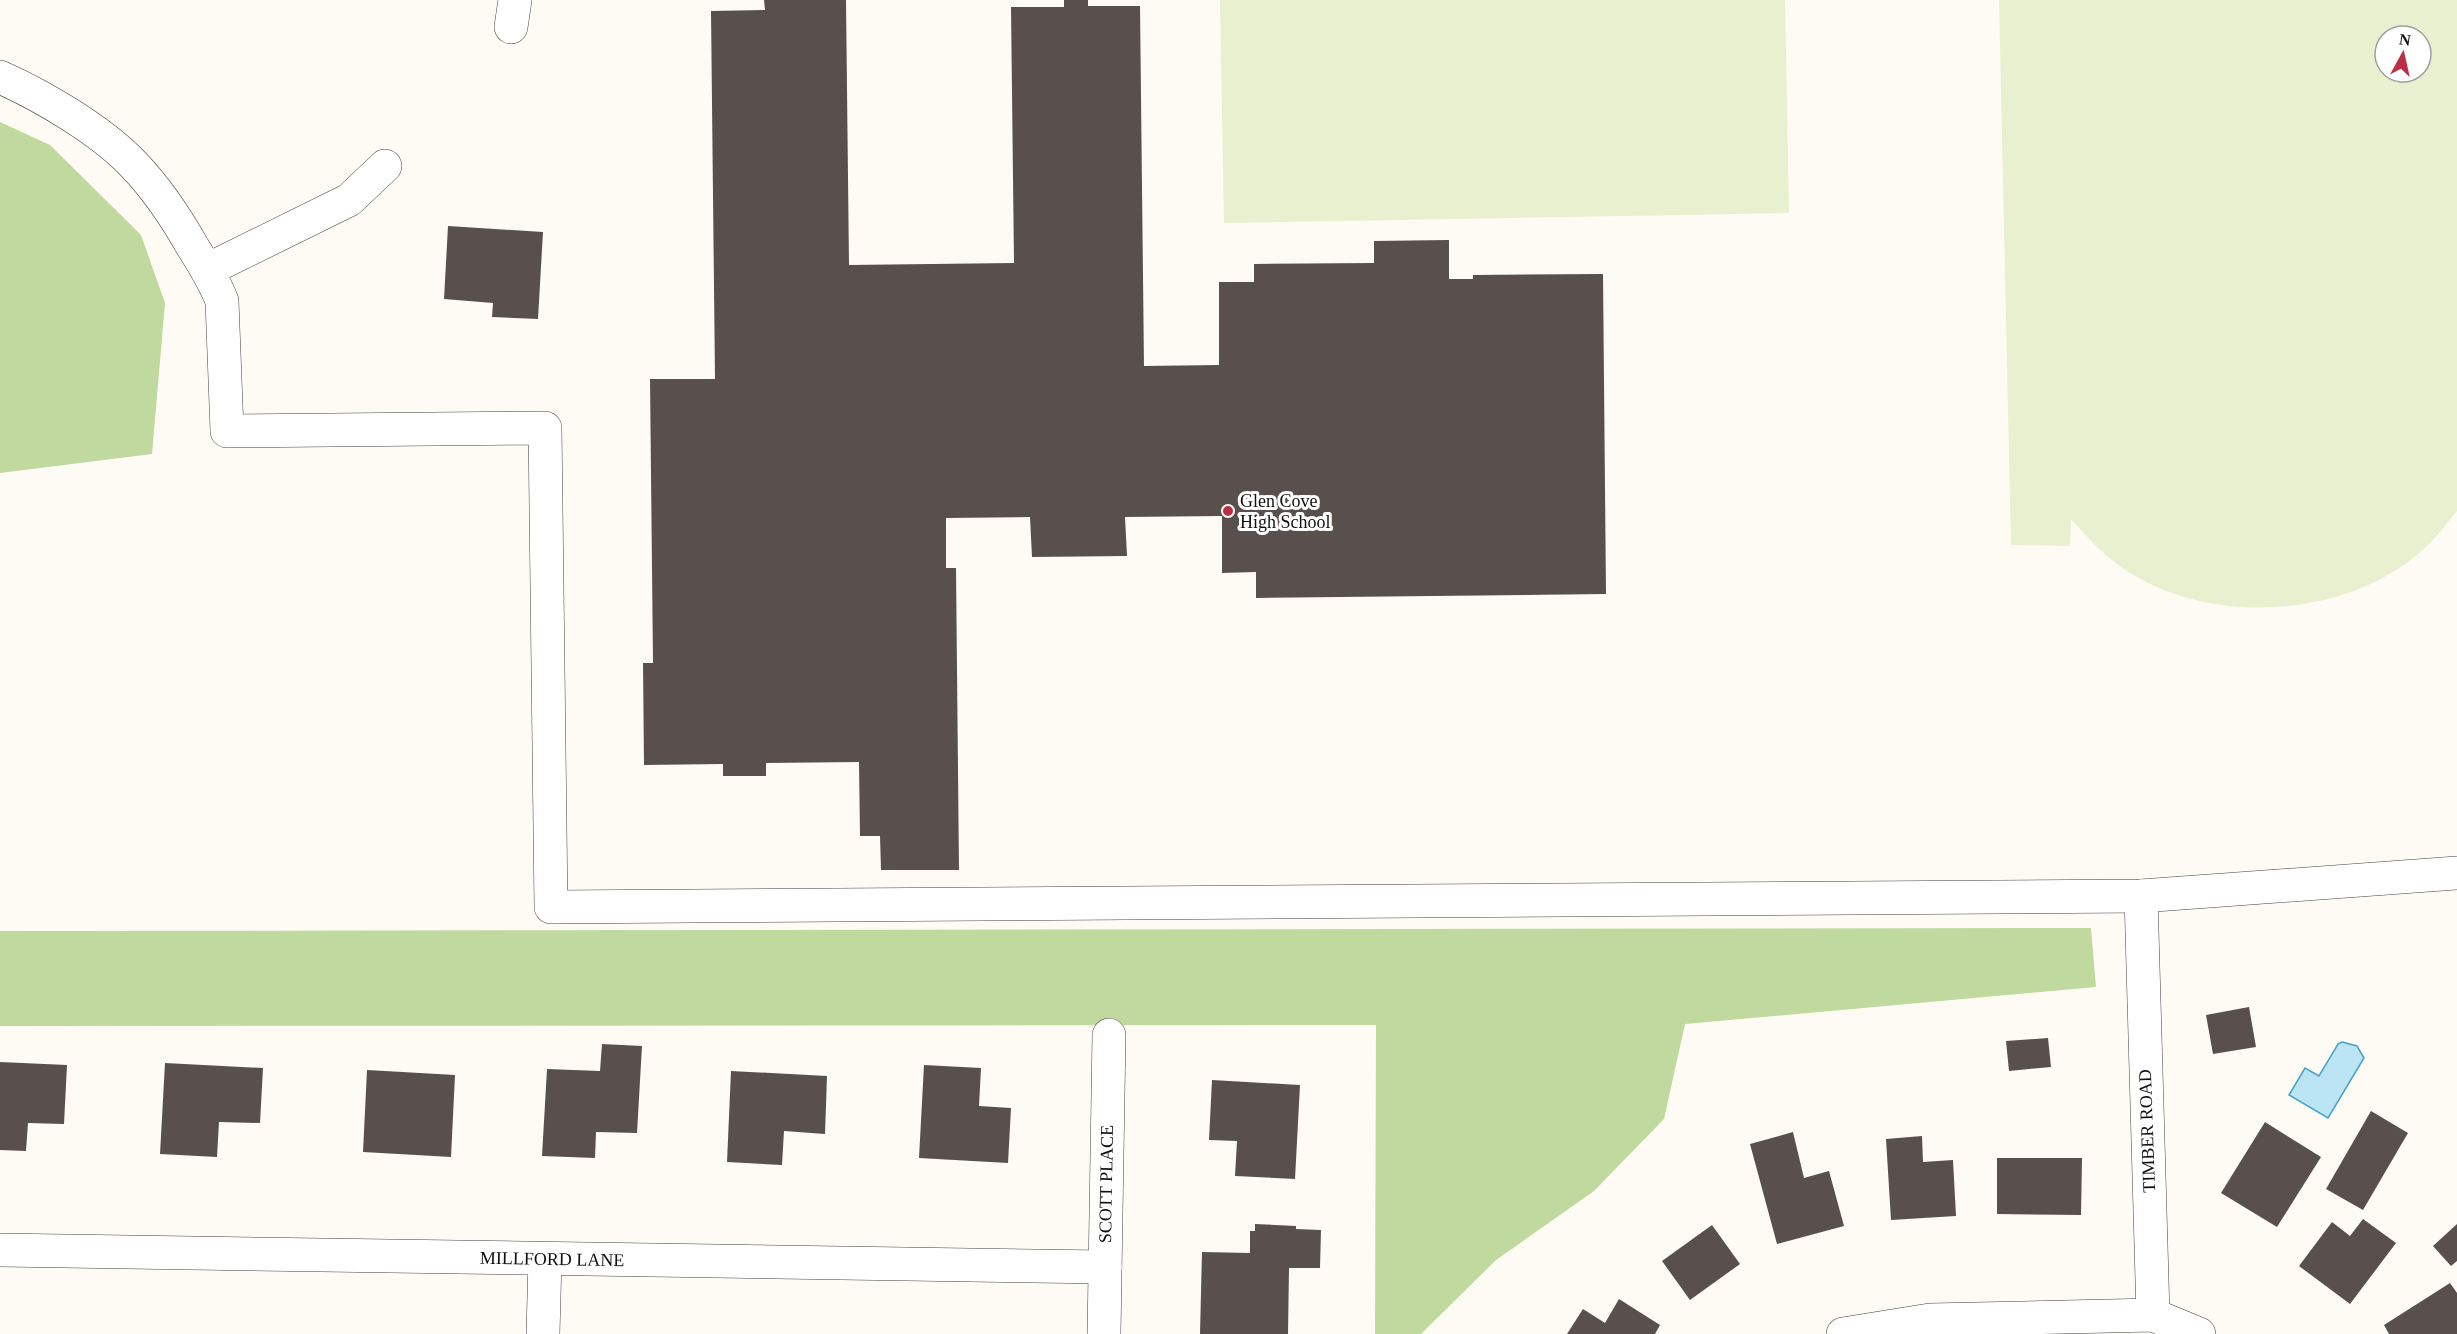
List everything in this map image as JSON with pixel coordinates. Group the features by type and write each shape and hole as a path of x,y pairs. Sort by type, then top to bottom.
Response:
{"street":[{"path":"0,77 31,90 87,126 133,164 162,198 207,270 222,301 227,431 545,428 551,907 2141,896 2457,873"},
{"path":"207,270 350,200 385,166"},
{"name":"TIMBER ROAD","path":"2141,896 2153,1315"},
{"name":"SCOTT PLACE","path":"1104,1334 1109,1035"},
{"name":"MILLFORD LANE","path":"0,1250 1105,1267"},
{"path":"543,1334 545,1259"},
{"path":"1843,1334 1930,1320 2153,1315 2199,1334"}],"green space":[{"path":"1220,0 1785,0 1789,213 1224,223"},
{"path":"1999,0 2457,0 2457,511 2427,546 2396,570 2362,588 2324,600 2284,606 2244,607 2204,602 2167,591 2132,574 2107,556 2071,519 2070,546 2011,545"},
{"path":"0,122 50,145 141,235 165,303 152,454 0,473"},
{"path":"2091,928 2096,987 1685,1024 1664,1119 1594,1191 1496,1260 1421,1334 1375,1334 1376,1025 0,1026 0,931"}],"water":[{"path":"2342,1042 2357,1046 2364,1058 2328,1118 2289,1095 2305,1068 2319,1076 2338,1044"}],"building":[{"path":"764,0 846,0 849,265 1014,263 1011,7 1064,7 1064,0 1088,0 1088,6 1140,6 1144,366 1219,365 1219,282 1254,282 1254,264 1374,263 1374,241 1449,240 1449,279 1473,279 1473,275 1603,274 1606,594 1256,598 1256,572 1222,573 1222,516 1125,517 1127,556 1032,557 1030,517 946,518 946,568 956,568 959,870 881,870 880,836 860,836 859,762 766,763 766,776 723,776 723,764 644,765 643,663 653,663 650,379 715,379 711,11 765,10"},
{"path":"448,226 543,232 538,319 492,317 493,303 444,299"},
{"path":"2249,1007 2256,1047 2213,1054 2206,1015"},
{"path":"2048,1038 2051,1067 2009,1071 2006,1041"},
{"path":"602,1044 642,1046 637,1133 596,1132 595,1158 542,1156 547,1069 600,1071"},
{"path":"0,1062 67,1065 64,1124 28,1123 26,1151 0,1150"},
{"path":"165,1063 263,1068 260,1123 219,1122 217,1157 160,1154"},
{"path":"924,1065 981,1068 979,1106 1011,1108 1008,1163 919,1158"},
{"path":"367,1070 455,1075 451,1157 363,1152"},
{"path":"731,1071 827,1076 825,1134 784,1131 782,1165 727,1162"},
{"path":"1212,1080 1300,1085 1295,1179 1235,1176 1237,1141 1209,1140"},
{"path":"2371,1111 2408,1133 2363,1210 2326,1189"},
{"path":"2265,1122 2321,1157 2277,1227 2221,1193"},
{"path":"1793,1132 1804,1178 1829,1171 1844,1226 1777,1244 1750,1144"},
{"path":"1922,1136 1923,1162 1953,1160 1956,1216 1891,1220 1886,1139"},
{"path":"1997,1158 2082,1158 2081,1215 1997,1214"},
{"path":"2363,1219 2396,1243 2350,1304 2299,1266 2332,1222 2350,1236"},
{"path":"1255,1224 1321,1230 1320,1268 1289,1268 1288,1334 1200,1334 1202,1252 1250,1253 1250,1231 1255,1231"},
{"path":"2457,1224 2457,1261 2451,1266 2433,1246"},
{"path":"1712,1225 1740,1264 1690,1300 1662,1261"},
{"path":"2450,1283 2457,1293 2457,1334 2389,1334 2384,1325"},
{"path":"1619,1299 1660,1325 1655,1334 1567,1334 1583,1309 1605,1323"}],"place":[{"name":"Glen Cove High School","path":"1228,511"}]}
